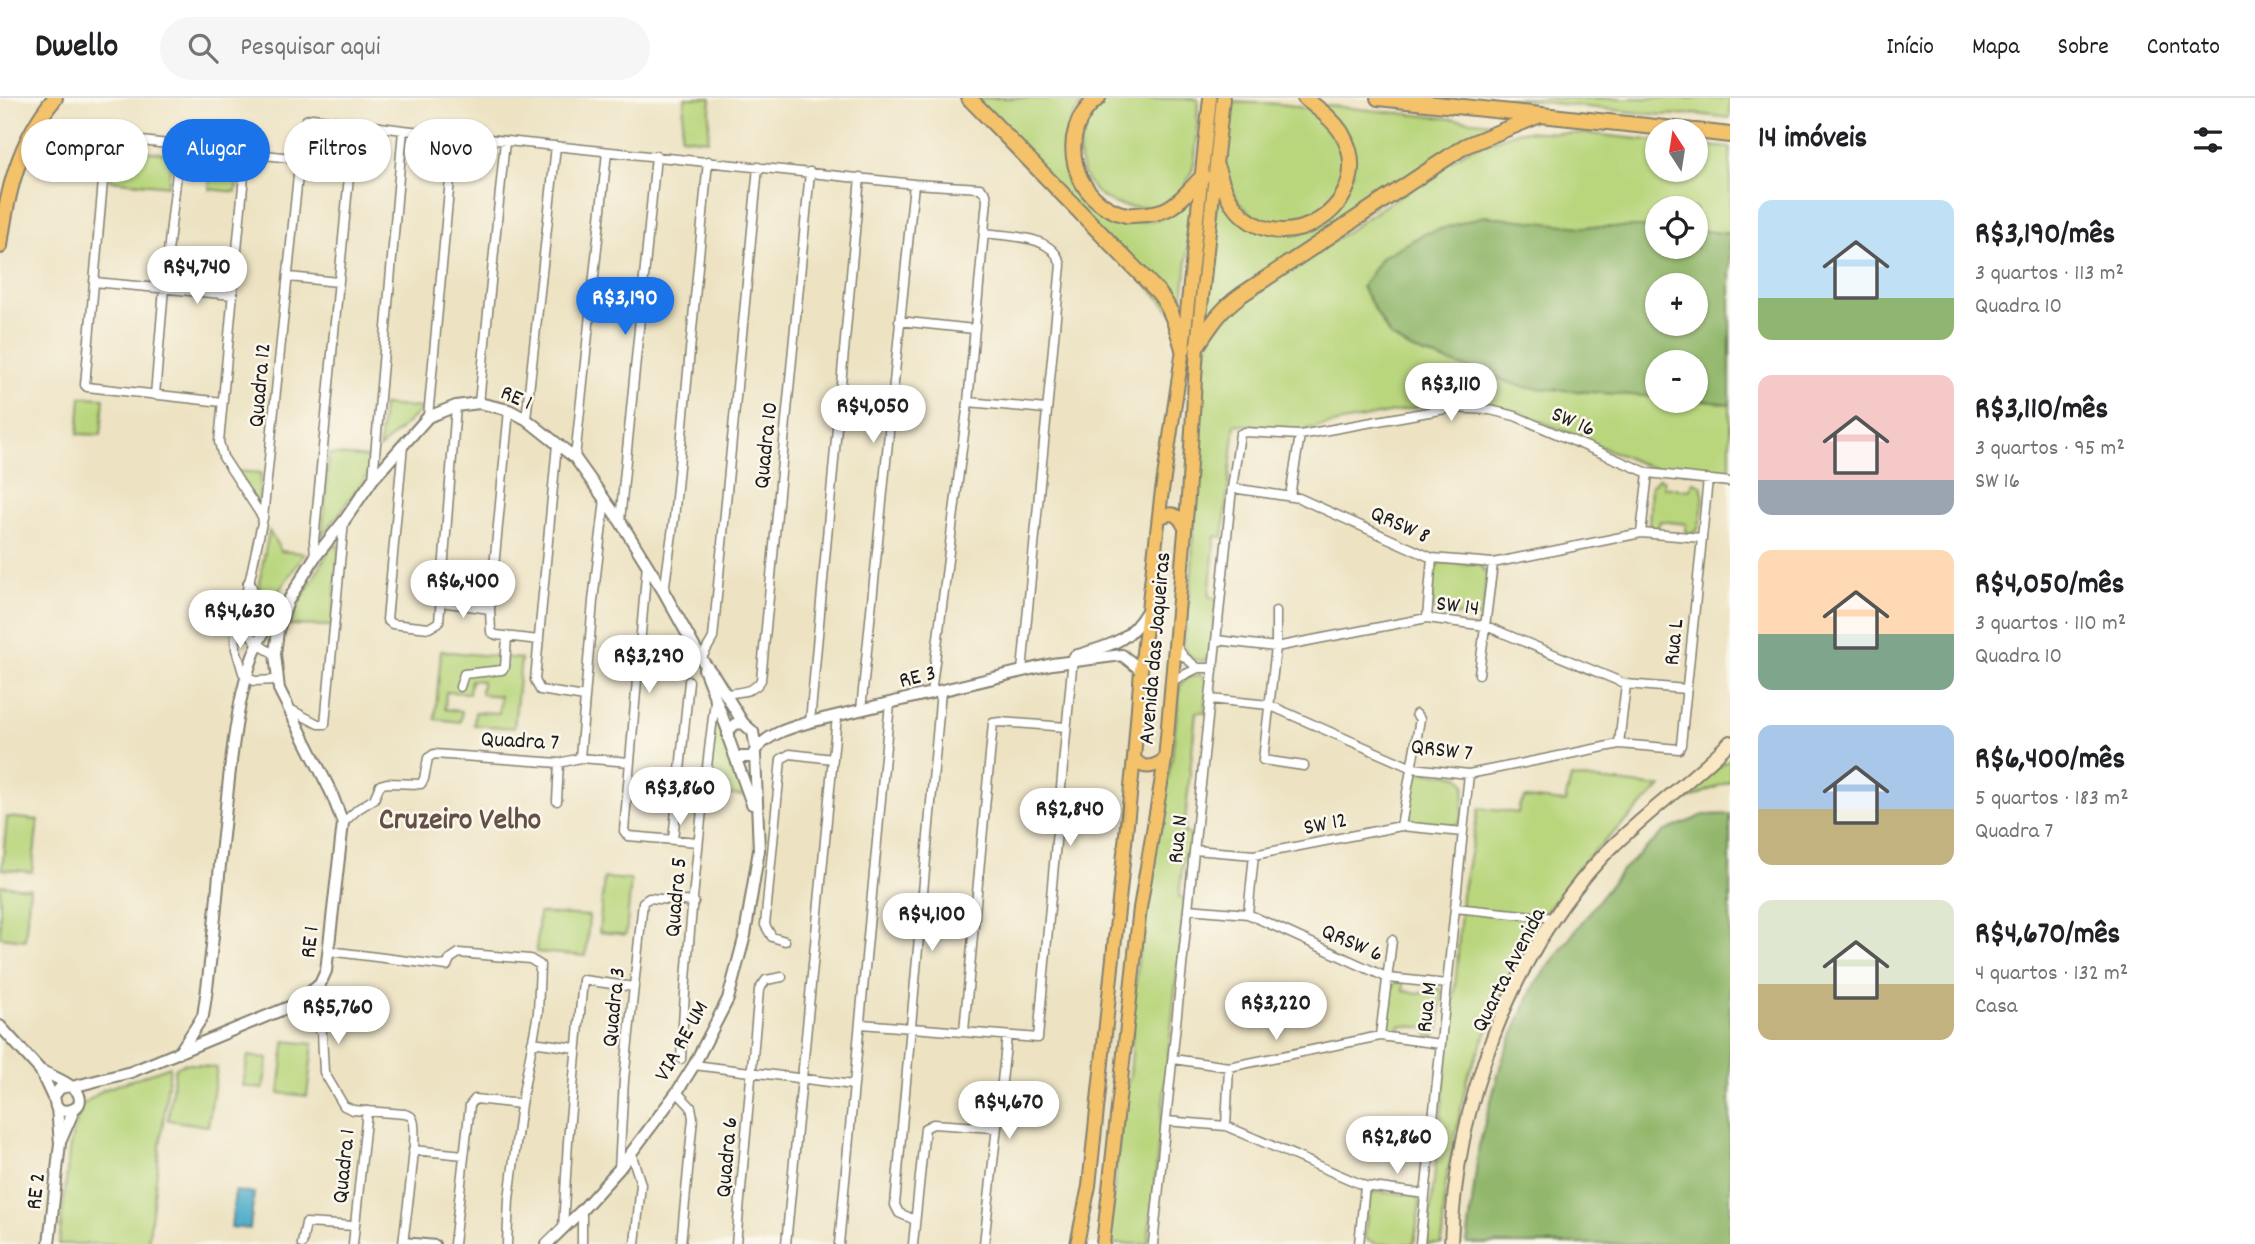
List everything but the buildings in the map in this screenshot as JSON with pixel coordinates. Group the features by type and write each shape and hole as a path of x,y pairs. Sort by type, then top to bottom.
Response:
{"highway":[{"path":"0,246 7,204 21,151 55,98"},
{"path":"969,98 1158,292 1190,348 1228,304 1241,295 1465,146 1538,116"},
{"path":"1098,98 1080,118 1074,132 1073,151 1075,167 1082,184 1100,203 1129,216 1158,212 1171,207 1203,176"},
{"path":"1217,168 1224,191 1233,205 1257,225 1266,229 1289,231 1307,228 1323,219 1336,208 1344,195 1349,180 1350,161 1340,131 1331,119 1305,98"},
{"path":"1378,98 1645,126"},
{"path":"1708,132 1730,135"}],"main road":[{"path":"1190,348 1210,98"},
{"path":"1190,348 1217,168 1223,98"},
{"name":"Avenida das Jaqueiras","path":"1077,1244 1089,1185 1159,518 1190,348"},
{"name":"Avenida das Jaqueiras","path":"1104,1244 1140,908 1164,760 1184,526 1190,348"},
{"path":"1159,518 1174,514 1180,517 1184,526"},
{"name":"Quarta Avenida","path":"1451,1244 1456,1179 1465,1129 1479,1079 1493,1037 1509,1002 1554,918 1603,856 1730,742"},
{"name":"Quarta Avenida","path":"1703,769 1730,756"},
{"path":"1134,758 1144,767 1154,766 1164,760"}],"street":[{"path":"373,479 403,130 391,129"},
{"name":"Quadra 12","path":"162,144 124,139 114,140 106,146 85,385 222,402"},
{"path":"497,140 914,184 980,188 987,200 936,692 912,1027 895,1205 899,1213 915,1220"},
{"path":"479,403 505,141"},
{"path":"526,418 556,146"},
{"path":"575,458 607,152"},
{"path":"620,521 656,156"},
{"path":"664,592 674,519 708,161"},
{"name":"Quadra 10","path":"702,659 713,638 758,167"},
{"name":"Quadra 10","path":"720,696 750,690 761,680 810,172"},
{"path":"810,722 860,177"},
{"path":"155,395 176,182"},
{"name":"Quadra 12","path":"243,182 219,442 220,452 263,518"},
{"name":"Quadra 12","path":"263,518 298,182"},
{"path":"315,556 348,182"},
{"path":"428,417 450,182"},
{"path":"861,710 914,184"},
{"path":"984,233 1039,241 1050,247 1060,261 1022,671"},
{"path":"289,277 338,282"},
{"path":"94,282 233,295"},
{"path":"900,321 974,330"},
{"path":"968,402 1046,409"},
{"name":"RE 1","path":"71,1087 117,1076 179,1053 296,1004 320,984 326,971 343,823 340,811 287,707 277,680 275,654 278,631 288,601 315,556 344,521 373,479 428,417 456,406 479,403 509,410 526,418 575,458 620,521 702,659 720,696 728,731"},
{"path":"403,444 388,622 429,628 439,622 456,406"},
{"name":"SW 16","path":"1239,437 1245,432 1300,435 1451,408 1490,410 1515,416 1648,473 1730,482"},
{"path":"509,410 490,609 491,629 496,635 539,640"},
{"path":"1290,496 1300,435"},
{"name":"Rua N","path":"1153,1244 1239,437"},
{"path":"557,444 535,680 536,687 540,690 585,697"},
{"path":"1641,533 1648,473"},
{"name":"Rua L","path":"1619,744 1679,749 1681,744 1708,479"},
{"name":"QRSW 8","path":"1232,488 1290,496 1432,558 1493,563 1641,533 1702,538"},
{"name":"Quadra 7","path":"343,823 374,799 383,784 421,784 428,758 434,754 559,763 580,758 605,499"},
{"path":"263,518 235,628 236,649 247,678 262,682 277,680"},
{"path":"304,740 310,728 325,724 344,521"},
{"path":"1427,618 1432,558"},
{"path":"1479,674 1493,563"},
{"path":"647,564 625,834 698,842"},
{"path":"247,587 264,608 278,610"},
{"path":"247,587 245,623 251,636 275,654"},
{"name":"RE 1","path":"179,1053 202,1016 236,723 258,643 278,610 288,601"},
{"path":"440,602 490,609"},
{"name":"RE 3","path":"755,751 766,739 810,722 1070,660 1116,643 1132,633 1150,606"},
{"path":"1276,611 1276,647 1263,761 1304,766"},
{"name":"SW 14","path":"1216,640 1276,647 1427,618 1486,626 1626,684 1686,689"},
{"path":"460,687 464,674 502,670 507,637"},
{"path":"1175,642 1183,656 1198,668"},
{"name":"RE 3","path":"1070,660 1122,655 1141,670"},
{"path":"860,1024 1038,1038 1070,660"},
{"path":"1170,682 1198,668 1213,668"},
{"path":"673,840 689,681"},
{"path":"1619,744 1626,684"},
{"name":"RE 1","path":"720,696 746,725"},
{"name":"Quadra 5","path":"681,1059 684,992 698,842 720,696"},
{"name":"QRSW 7","path":"1210,699 1269,705 1412,768 1469,774 1619,744"},
{"path":"839,1244 890,703"},
{"path":"287,707 318,724"},
{"path":"1401,826 1420,719 1416,714"},
{"path":"786,1244 837,716"},
{"path":"964,1031 993,723 1066,727"},
{"path":"735,724 746,725 752,732 755,751 747,758 736,757 730,745 728,731 735,724"},
{"name":"RE 3","path":"746,725 782,731"},
{"name":"VIA RE UM","path":"547,1244 619,1169 677,1092 694,1065 727,999 746,935 759,850 755,751"},
{"path":"785,941 772,937 765,925 781,759 790,754 833,758"},
{"name":"VIA RE UM","path":"736,757 756,816"},
{"path":"580,758 630,762"},
{"path":"556,801 559,763"},
{"name":"Rua M","path":"1420,1244 1469,774"},
{"path":"340,811 358,809"},
{"name":"SW 12","path":"1195,849 1254,855 1401,826 1463,832"},
{"path":"1248,914 1254,855"},
{"name":"Quadra 3","path":"619,1169 620,1125 645,900 649,898 694,902"},
{"path":"1455,908 1554,918"},
{"name":"QRSW 6","path":"1188,909 1248,914 1388,978 1447,984"},
{"path":"1380,1036 1392,940"},
{"path":"328,951 447,966 450,959 459,953 537,962 541,970 538,1013 521,1104 509,1199 507,1244"},
{"name":"Quadra 6","path":"736,1244 759,990 766,980 782,977"},
{"name":"Quadra 3","path":"563,1228 583,980 634,987"},
{"path":"296,1004 322,1033 324,1072 344,1106 410,1115 415,1129 403,1242 436,1244"},
{"path":"202,1016 207,1030 222,1035"},
{"path":"2,1030 40,1070 79,1094 76,1107 64,1112 55,1103 40,1070"},
{"path":"984,1244 1006,1036"},
{"path":"1173,1059 1229,1067 1380,1036 1441,1044"},
{"path":"532,1042 576,1048"},
{"path":"694,1065 853,1085"},
{"path":"1226,1126 1229,1067"},
{"name":"RE 1","path":"76,1107 90,1092 117,1076"},
{"path":"55,1103 58,1089 71,1087"},
{"name":"Quadra 6","path":"677,1092 691,1107 693,1118 681,1244"},
{"path":"454,1244 472,1101 482,1098 521,1104"},
{"name":"RE 2","path":"48,1244 60,1143 55,1103"},
{"name":"RE 2","path":"60,1143 76,1107"},
{"name":"Quadra 1","path":"353,1244 367,1111"},
{"path":"1166,1121 1226,1126 1365,1186 1425,1194"},
{"path":"913,1244 925,1128 933,1124 995,1128"},
{"path":"413,1150 464,1155"},
{"path":"631,1153 641,1184 635,1244"},
{"path":"1359,1244 1365,1186"},
{"path":"582,1210 582,1244"},
{"name":"Quadra 1","path":"302,1244 306,1223 355,1226"}],"green space":[{"path":"685,98 711,98 708,140 681,137"},
{"path":"975,98 1086,98 1073,118 1067,139 1067,161 1073,181 1085,199 1101,212 1122,220 1154,220 1173,214 1193,198 1181,322"},
{"path":"1108,98 1198,99 1193,166 1184,186 1169,200 1148,207 1125,206 1106,199 1091,187 1079,152 1082,133 1092,114"},
{"path":"1504,98 1730,98 1730,118 1696,114 1660,115"},
{"path":"1230,102 1271,103 1302,108 1318,116 1326,124 1338,142 1343,166 1339,187 1328,204 1312,217 1292,224 1271,223 1252,214 1235,196 1225,170 1224,151"},
{"path":"1322,105 1502,124 1470,138 1205,327 1218,188 1246,222 1311,229 1353,173"},
{"path":"1519,131 1645,140 1645,182 1708,182 1708,146 1730,148 1730,234 1708,231 1708,196 1645,196 1645,227 1424,234 1382,257 1362,287 1390,336 1411,349 1523,387 1645,396 1645,413 1708,413 1708,401 1730,404 1730,477 1649,467 1519,412 1492,406 1439,403 1302,430 1235,424 1223,537 1215,536 1209,597 1217,598 1210,656 1203,661 1193,659 1184,644 1192,571 1195,448 1208,341 1225,314 1467,150"},
{"path":"148,152 162,153 162,182 168,182 168,186 129,182 148,182"},
{"path":"210,182 237,182 236,192 209,189"},
{"path":"1484,216 1582,227 1645,227 1645,259 1708,259 1708,231 1730,234 1730,404 1708,401 1708,350 1645,350 1645,396 1523,387 1411,349 1390,336 1362,287 1382,257 1424,234"},
{"path":"81,397 104,398 101,435 78,434"},
{"path":"383,405 423,408 379,449"},
{"path":"329,454 370,458 369,474 322,536"},
{"path":"235,471 261,473 258,505"},
{"path":"1659,478 1664,481 1664,487 1690,490 1693,482 1701,485 1702,508 1697,531 1689,534 1686,524 1660,521 1657,530 1649,526 1651,486"},
{"path":"269,531 281,551 305,553 272,601 262,597 259,583"},
{"path":"339,545 332,626 287,625 331,547"},
{"path":"1441,562 1480,565 1487,574 1482,618 1438,613 1435,609 1433,579"},
{"path":"441,651 521,659 514,728 474,725 475,712 499,713 500,696 481,694 482,681 471,680 469,693 446,692 445,709 462,711 460,722 435,719"},
{"path":"1200,674 1207,680 1205,712 1196,712 1184,833 1191,834 1189,854 1184,854 1179,897 1185,899 1148,1244 1108,1244 1124,1092 1130,1075 1132,1018 1145,894 1172,757 1180,686 1186,678"},
{"path":"716,711 744,796 707,792"},
{"path":"1730,760 1730,781 1668,808 1721,765"},
{"path":"1417,773 1459,776 1465,784 1461,821 1451,826 1437,827 1412,820 1409,815 1413,779"},
{"path":"1571,777 1661,787 1583,862 1526,940 1467,1078 1445,1188 1442,1244 1427,1244 1457,967 1462,894 1479,808 1518,813 1525,798 1565,802"},
{"path":"1730,814 1730,1244 1467,1244 1479,1145 1502,1060 1534,985 1621,871 1665,831 1704,815"},
{"path":"7,817 38,820 32,872 2,869"},
{"path":"604,878 631,880 626,935 599,932"},
{"path":"0,885 30,888 25,940 0,937"},
{"path":"539,913 589,916 586,956 536,952"},
{"path":"1396,982 1403,982 1403,991 1430,994 1432,986 1441,989 1439,1029 1435,1035 1428,1037 1426,1028 1400,1025 1397,1033 1389,1030 1387,1024 1391,988"},
{"path":"285,1041 313,1044 307,1096 279,1093"},
{"path":"248,1056 268,1059 263,1089 243,1086"},
{"path":"186,1063 217,1068 208,1126 168,1120 175,1068"},
{"path":"170,1066 148,1244 59,1244 70,1145 81,1106 103,1090"},
{"path":"1372,1193 1413,1195 1419,1199 1414,1244 1377,1244 1367,1240 1365,1235 1369,1198"}],"water":[{"path":"235,1191 254,1193 250,1229 231,1227"}],"district":[{"name":"Cruzeiro Velho","path":"460,818"}]}
